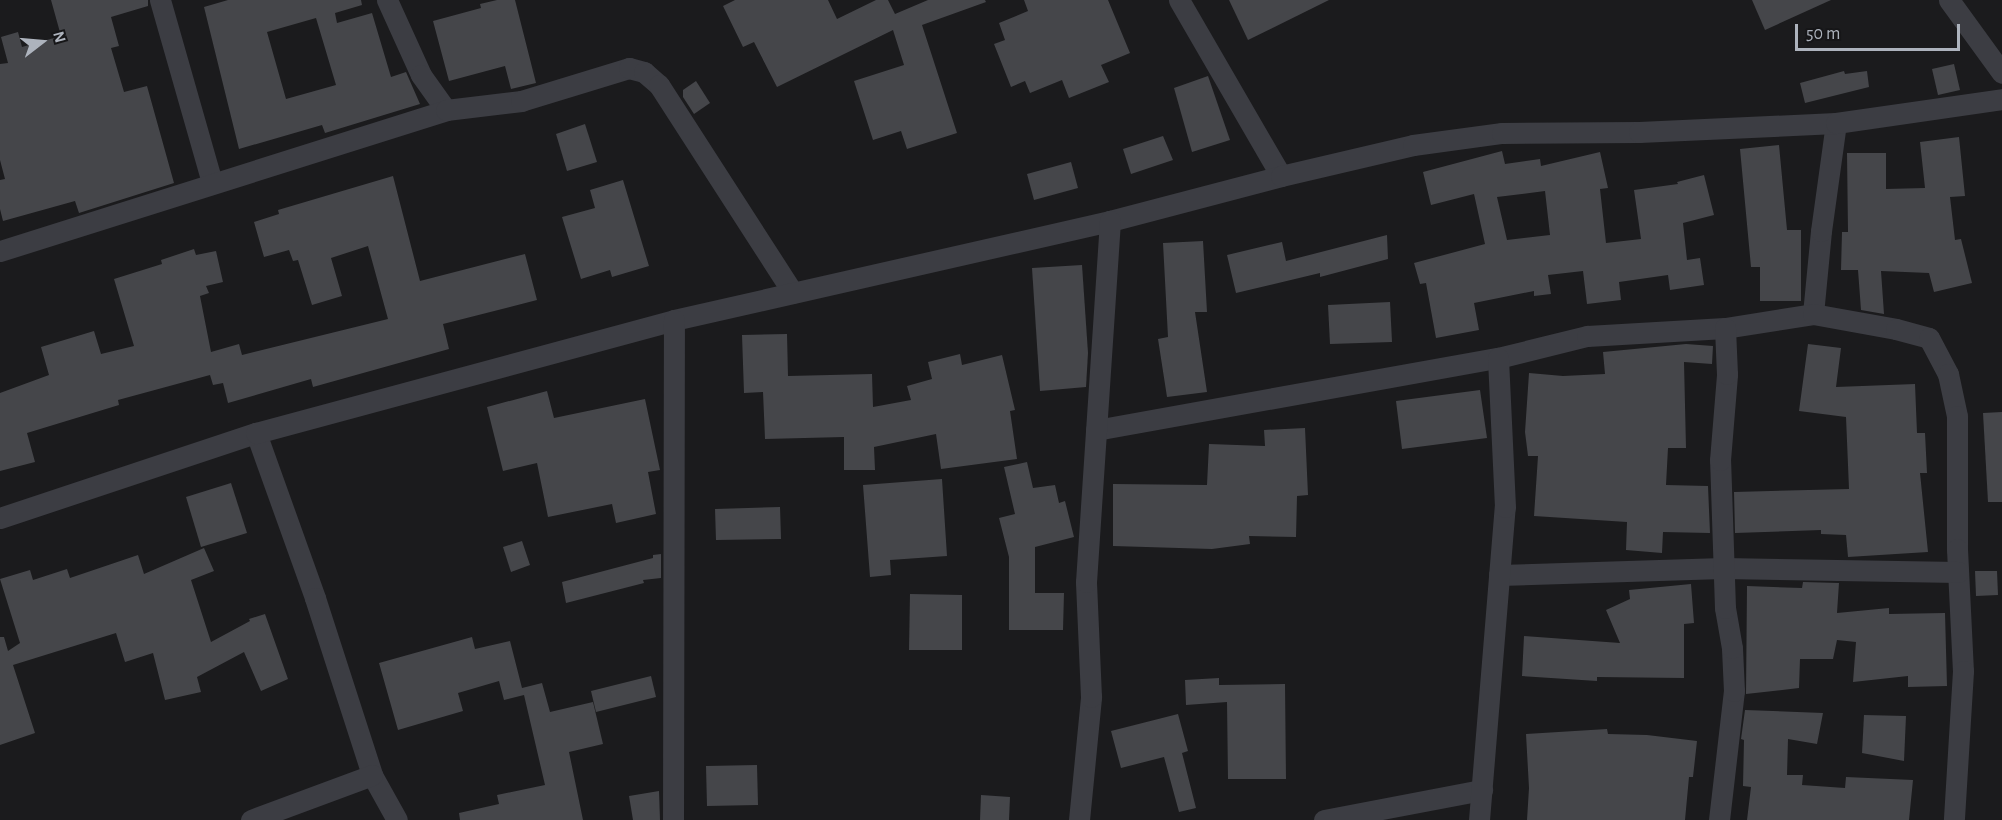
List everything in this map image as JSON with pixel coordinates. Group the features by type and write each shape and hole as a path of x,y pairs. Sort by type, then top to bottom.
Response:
{"street":[{"path":"160,0 212,183"},
{"path":"387,0 421,75 446,110"},
{"path":"1179,0 1281,176"},
{"path":"1949,0 2002,73"},
{"path":"0,251 446,110 521,101 629,68 644,72 659,85 793,293"},
{"path":"0,518 256,432 674,320 1110,221 1281,176 1413,145 1502,133 1639,132 1836,123 2002,99"},
{"path":"1813,314 1821,231 1836,123"},
{"path":"1079,820 1090,697 1086,582 1110,221"},
{"path":"1096,430 1498,358 1587,336 1725,328 1813,314 1896,329 1929,338 1948,374 1957,416 1958,572 1963,671 1954,820"},
{"path":"673,820 674,320"},
{"path":"1719,820 1734,691 1723,568 1720,460 1727,374 1725,328"},
{"path":"1479,820 1505,507 1498,358"},
{"path":"256,432 315,598 372,775 397,820"},
{"path":"1499,575 1723,568 1958,572"},
{"path":"251,820 372,775"},
{"path":"1324,820 1482,790"},
{"path":"1081,798 1092,820"}],"building":[{"path":"51,0 148,0 148,6 111,17 119,46 111,48 124,92 147,86 174,183 79,213 75,201 3,221 0,209 0,180 5,179 0,160 0,64 8,63 1,37 18,32 22,47 61,36"},
{"path":"228,0 361,0 362,5 335,13 337,23 372,13 391,77 406,72 420,104 325,133 322,125 239,149 204,7","holes":["316,18 336,85 286,99 267,32"]},
{"path":"497,0 515,0 536,83 511,89 505,66 449,81 433,21 481,8 480,4"},
{"path":"735,0 828,0 837,19 876,0 888,0 895,14 928,0 985,0 986,2 922,25 957,133 907,149 901,131 873,140 854,81 904,65 893,30 777,87 754,42 743,47 723,6"},
{"path":"1024,0 1108,0 1130,53 1101,65 1109,82 1069,98 1062,80 1030,93 1025,81 1011,87 994,44 1005,40 999,23 1028,11"},
{"path":"1229,0 1329,0 1248,40"},
{"path":"1752,0 1831,0 1765,30"},
{"path":"1954,64 1960,90 1938,95 1932,69"},
{"path":"1844,71 1845,74 1867,71 1869,87 1805,103 1800,83"},
{"path":"1208,76 1230,140 1192,152 1174,88"},
{"path":"696,81 710,103 694,114 683,97 683,90"},
{"path":"585,124 597,162 567,171 556,134"},
{"path":"1163,136 1173,160 1131,174 1123,149"},
{"path":"1959,137 1965,196 1950,197 1955,240 1961,239 1972,283 1934,292 1929,273 1881,271 1884,314 1861,310 1858,270 1841,270 1842,232 1848,232 1847,153 1886,153 1886,189 1925,188 1920,142"},
{"path":"1779,145 1787,230 1801,230 1801,301 1760,301 1760,267 1751,267 1740,149"},
{"path":"1502,151 1505,164 1540,159 1541,166 1600,152 1608,188 1600,189 1606,243 1641,239 1634,190 1678,184 1677,182 1704,175 1714,215 1683,223 1687,260 1700,258 1704,285 1670,290 1668,275 1619,282 1621,300 1587,304 1583,271 1548,275 1551,294 1534,296 1534,291 1474,303 1479,330 1436,338 1426,283 1420,284 1414,263 1485,244 1474,194 1431,205 1423,172","holes":["1545,191 1550,235 1507,240 1497,197"]},
{"path":"1071,162 1078,188 1034,200 1027,174"},
{"path":"393,176 420,281 525,254 537,300 443,324 449,349 313,387 311,379 228,403 223,383 213,385 210,375 118,400 119,405 27,433 35,462 0,471 0,393 49,375 41,347 94,331 101,354 134,346 114,279 162,264 161,260 194,249 196,255 216,251 223,282 206,286 209,293 200,296 211,352 239,344 242,355 388,319 368,246 331,258 342,296 312,305 298,260 293,261 289,250 264,257 254,222 279,214 278,210"},
{"path":"623,180 649,266 612,277 610,270 581,279 562,217 595,208 590,190"},
{"path":"1387,235 1388,259 1320,277 1320,273 1236,293 1227,255 1282,242 1286,261"},
{"path":"1203,241 1207,312 1195,312 1207,392 1167,397 1158,339 1168,337 1163,243"},
{"path":"1082,265 1088,353 1086,387 1040,391 1032,268"},
{"path":"1390,302 1392,342 1330,344 1328,305"},
{"path":"787,334 788,376 872,374 873,407 911,400 907,386 932,379 928,362 960,354 962,365 1002,355 1015,410 1010,411 1017,459 941,469 936,434 874,447 875,470 844,470 844,437 765,439 763,392 744,393 742,335"},
{"path":"1686,344 1713,346 1712,364 1684,362 1686,448 1668,448 1666,485 1708,486 1710,533 1663,532 1662,553 1626,550 1627,522 1534,516 1538,456 1528,456 1525,432 1529,373 1563,376 1605,374 1603,352"},
{"path":"1808,344 1841,348 1836,387 1915,384 1917,433 1925,433 1927,473 1920,473 1928,552 1848,557 1846,535 1821,534 1821,530 1735,533 1734,492 1849,489 1846,417 1799,411"},
{"path":"1480,390 1487,438 1402,449 1396,401"},
{"path":"547,391 554,418 645,399 660,470 648,472 656,514 616,523 612,504 548,517 537,463 503,471 487,407"},
{"path":"2002,412 2002,502 1988,502 1983,413"},
{"path":"1305,428 1308,495 1297,496 1296,537 1249,536 1250,544 1212,549 1113,546 1113,484 1207,485 1209,444 1265,446 1264,430"},
{"path":"1027,462 1033,488 1055,485 1059,503 1065,501 1074,537 1035,547 1035,593 1064,593 1063,630 1009,630 1009,557 999,518 1015,514 1004,467"},
{"path":"942,479 947,556 890,560 891,575 870,577 863,485"},
{"path":"231,483 247,533 201,547 186,497"},
{"path":"780,507 781,539 716,540 715,509"},
{"path":"522,541 530,565 511,572 503,547"},
{"path":"204,548 214,571 191,580 211,642 250,621 249,619 265,614 288,679 261,691 244,652 197,677 201,692 165,700 153,653 125,662 116,633 13,665 35,733 0,745 0,637 4,637 8,651 20,643 0,579 30,570 33,580 67,569 70,578 138,555 144,574"},
{"path":"661,554 661,578 643,580 644,583 566,603 562,582"},
{"path":"1975,571 1997,571 1998,595 1976,596"},
{"path":"1803,582 1839,583 1837,613 1889,608 1889,614 1945,613 1947,686 1908,687 1908,676 1853,682 1856,642 1837,640 1833,659 1800,659 1799,688 1746,694 1747,586 1802,588"},
{"path":"1691,584 1694,623 1684,624 1684,678 1597,677 1597,681 1522,676 1524,636 1620,643 1606,610 1630,599 1629,590"},
{"path":"910,594 962,595 962,650 909,650"},
{"path":"472,637 475,649 510,641 522,688 542,683 550,712 593,702 603,744 569,752 583,820 460,820 459,813 499,804 497,795 545,785 524,695 504,700 499,681 458,693 463,711 398,730 379,663"},
{"path":"651,676 656,697 596,712 591,691"},
{"path":"1219,678 1219,685 1285,684 1286,779 1228,779 1227,702 1186,705 1185,680"},
{"path":"1745,710 1823,713 1817,744 1788,739 1787,775 1803,775 1802,785 1845,788 1846,777 1913,780 1909,820 1747,820 1751,787 1743,786 1744,740 1741,739"},
{"path":"1178,714 1188,751 1182,753 1196,808 1179,812 1164,757 1121,768 1111,731"},
{"path":"1864,715 1906,716 1904,761 1862,753"},
{"path":"1607,729 1608,734 1647,735 1697,741 1693,777 1689,777 1685,820 1527,820 1529,788 1526,734"},
{"path":"757,765 758,805 707,806 706,766"},
{"path":"659,791 660,820 633,820 629,796"},
{"path":"981,795 1010,797 1009,820 980,820"}]}
